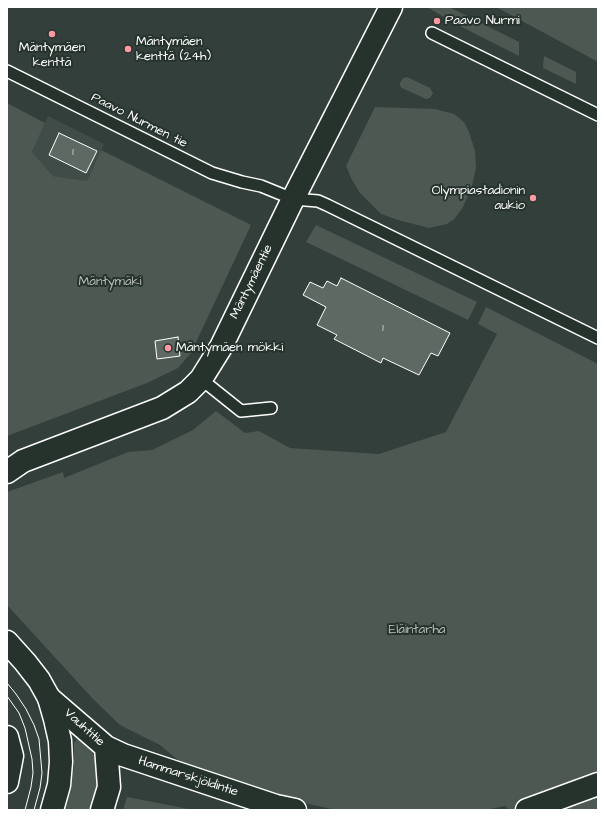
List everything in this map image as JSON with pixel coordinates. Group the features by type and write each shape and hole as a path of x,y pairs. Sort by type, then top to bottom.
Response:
{"street":[{"name":"Mäntymäentie","path":"12,465 162,408 188,392 201,379 221,347 293,199 391,7"},
{"path":"7,642 25,662 49,698 60,742 61,762 59,785 52,810"},
{"name":"Vauhtitie","path":"49,698 106,746 109,787 102,810"},
{"path":"7,737 12,756 7,782"},
{"name":"Hammarskjöldintie","path":"106,746 130,758 276,806 295,810"},
{"path":"527,810 598,784"}],"lane":[{"path":"432,33 598,115"},
{"name":"Paavo Nurmen tie","path":"7,71 212,173 261,186 293,199 318,201 327,205 598,338"},
{"path":"201,379 241,411 271,408"}],"shaded area":[{"path":"48,116 104,144 87,181 53,176 32,152"}],"green space":[{"path":"427,7 449,7 519,42 519,56 454,23"},
{"path":"496,7 598,7 598,62 574,49"},
{"path":"544,56 576,72 576,84 543,68"},
{"path":"407,77 430,88 433,93 430,98 426,99 402,88 400,83 403,78"},
{"name":"Mäntymäki","path":"7,103 45,123 32,152 53,176 87,181 101,150 251,225 191,353 178,368 147,383 7,436"},
{"path":"375,107 435,109 454,114 464,122 475,151 476,168 471,190 462,209 454,219 447,224 429,228 381,214 360,193 352,180 346,166"},
{"path":"316,225 477,302 468,320 306,242"},
{"name":"Eläintarha","path":"486,307 598,364 598,810 510,810 505,806 486,810 337,810 229,782 179,761 160,745 120,725 94,700 7,605 7,492 63,472 64,478 128,452 152,450 193,430 216,411 245,433 259,431 290,448 379,454 446,432 497,334 478,324"},
{"path":"77,739 81,739 89,745 95,757 100,777 93,810 63,810 69,794 74,767 74,743"},
{"path":"127,797 194,810 123,810"}],"building":[{"path":"59,133 97,151 86,173 49,155"},
{"path":"341,278 450,333 438,356 431,353 419,375 383,358 381,363 334,339 337,335 317,325 326,307 303,295 310,282 323,288 327,281 337,286"},
{"name":"Mäntymäen mökki","path":"178,337 180,356 157,359 155,341"}],"tram line":[{"path":"7,683 26,709 39,739 42,773 40,788 34,810"},
{"path":"7,696 19,713 25,728 32,759 33,773 25,810"}],"place":[{"name":"Paavo Nurmi","path":"437,21"},
{"name":"Mäntymäen kenttä","path":"52,34"},
{"name":"Mäntymäen kenttä (24h)","path":"128,49"},
{"name":"Olympiastadionin aukio","path":"533,198"},
{"name":"Mäntymäen mökki","path":"168,348"}]}
